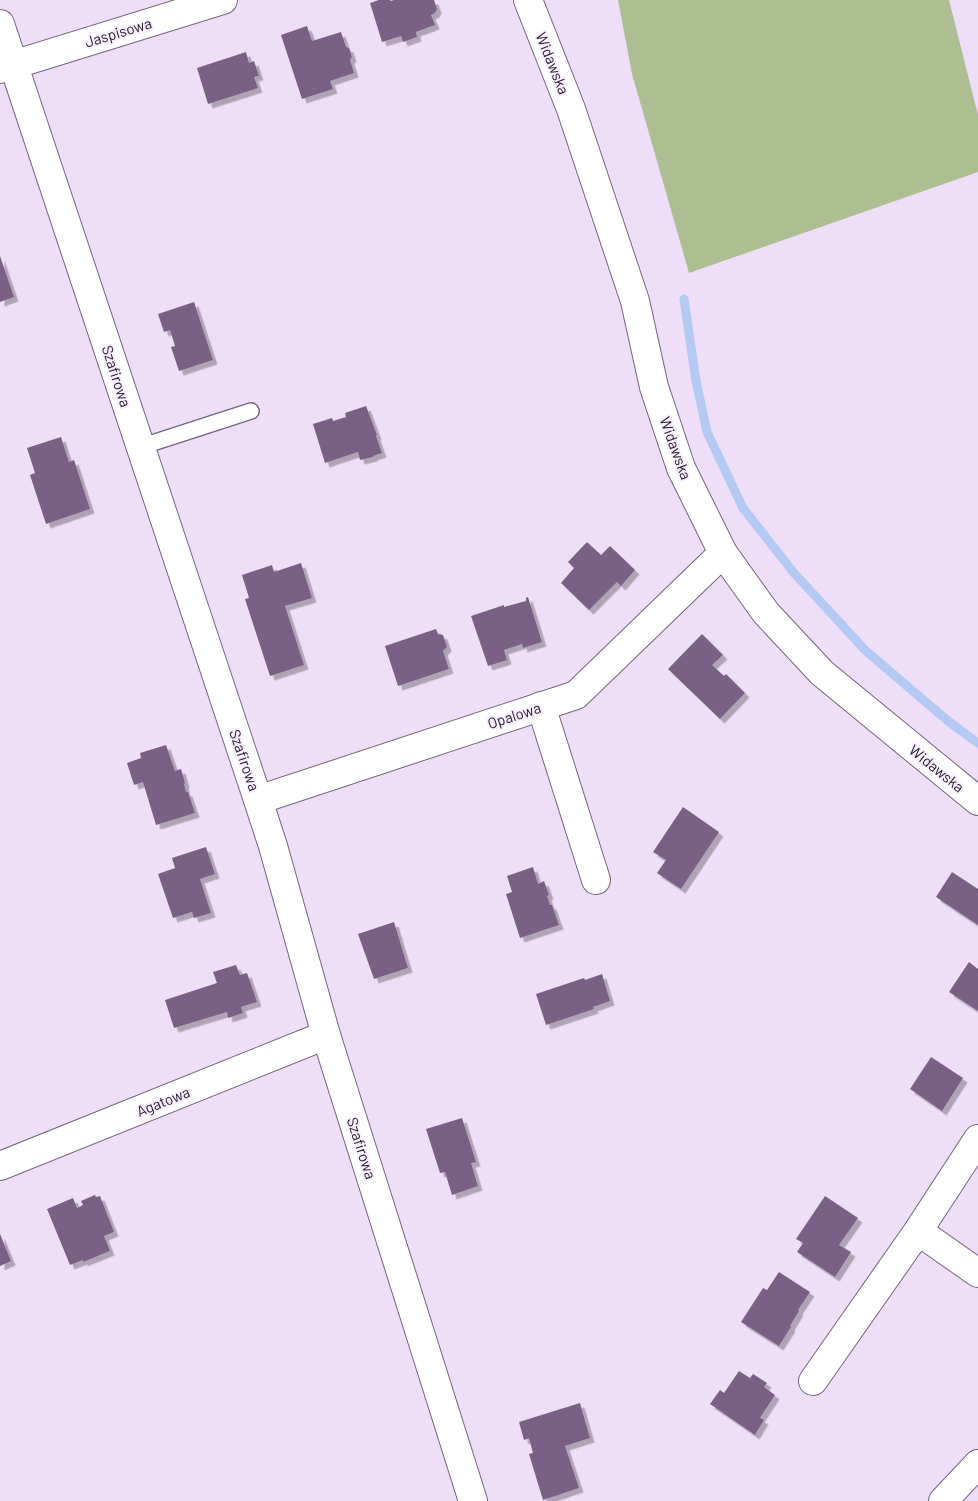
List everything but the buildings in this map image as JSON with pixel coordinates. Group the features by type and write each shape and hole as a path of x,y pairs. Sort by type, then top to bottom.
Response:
{"street":[{"name":"Jaspisowa","path":"6,67 223,0"},
{"name":"Widawska","path":"528,0 571,109 635,301 654,387 681,468 723,553 766,613 822,673 978,801"},
{"name":"Szafirowa","path":"0,24 6,67 140,447 276,856 326,1035 473,1501"},
{"name":"Opalowa","path":"258,800 576,695 723,553"},
{"path":"541,706 596,880"},
{"name":"Agatowa","path":"0,1166 326,1035"},
{"path":"813,1381 918,1231 978,1139"},
{"path":"918,1231 978,1273"},
{"path":"943,1501 978,1464"}],"lane":[{"path":"140,447 251,411"}],"green space":[{"path":"618,0 949,0 978,115 978,172 689,273 632,74"}],"waterway":[{"path":"684,299 696,381 707,432 743,508 794,573 866,651 948,721 978,743"}]}
